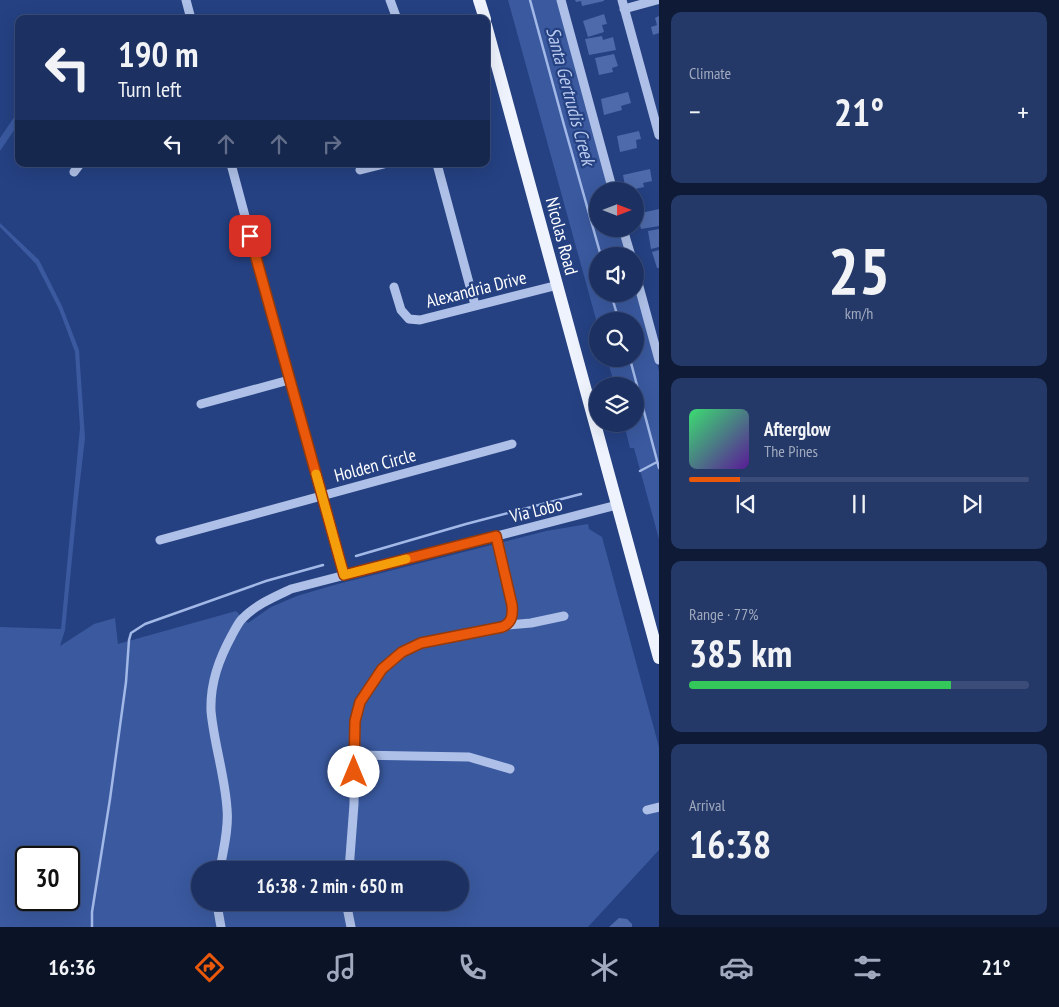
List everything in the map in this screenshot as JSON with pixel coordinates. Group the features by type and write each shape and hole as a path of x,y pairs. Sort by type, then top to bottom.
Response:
{"main road":[{"path":"479,0 484,15"},
{"name":"Nicolas Road","path":"490,39 659,658"}],"street":[{"path":"186,0 190,15"},
{"path":"390,0 396,15"},
{"path":"561,0 611,182"},
{"path":"658,0 623,5 659,136"},
{"path":"232,167 344,575"},
{"path":"360,170 372,167"},
{"path":"438,167 476,305"},
{"name":"Alexandria Drive","path":"394,286 401,310 409,319 420,320 558,285"},
{"path":"643,302 659,360"},
{"path":"202,404 290,380"},
{"name":"Holden Circle","path":"160,540 512,444"},
{"name":"Via Lobo","path":"222,861 228,812 226,787 212,711 212,687 217,667 242,619 255,608 291,589 617,505"},
{"path":"496,536 512,607 512,617 508,624"},
{"path":"350,861 354,804 355,721 360,702 382,669 402,652 421,643 502,627 508,624 531,623 564,616"},
{"path":"354,755 469,758 510,769"},
{"path":"647,810 659,807"},
{"path":"218,911 221,927"},
{"path":"348,911 351,927"}],"shaded area":[{"path":"508,0 558,0 608,182 589,182 589,238 623,238 625,247 589,247 589,294"},
{"path":"15,116 15,129 0,151 0,138"},
{"path":"0,223 39,260 62,306 79,350 85,438 65,630 60,646 94,624 115,618 118,644 236,611 248,623 271,607 297,596 546,531 588,524 589,529 602,537 659,747 659,850 588,927 0,927 0,627 61,629 80,428 75,352 59,309 36,264 0,227"},
{"path":"591,302 640,302 643,312 594,312"},
{"path":"644,316 659,371 659,539 634,448 630,448 626,432 644,432 644,377 612,377 609,367 644,367"}],"building":[{"path":"575,0 604,1 582,6 581,1 576,2"},
{"path":"604,14 607,24 602,25 604,32 588,37 583,21"},
{"path":"659,16 659,33 653,35 651,27 657,25 655,18"},
{"path":"602,36 603,40 613,37 616,50 589,55 585,39"},
{"path":"614,54 618,66 612,68 613,72 599,75 595,58"},
{"path":"628,92 631,103 621,106 622,110 604,115 601,99"},
{"path":"639,131 641,139 636,140 637,148 620,152 617,136"},
{"path":"650,169 652,181 624,182 623,175"},
{"path":"659,209 659,226 644,228 644,212"},
{"path":"659,229 659,247 651,249 648,231"},
{"path":"659,250 659,268 657,268 652,252"},
{"path":"619,918 627,919 632,924 632,927 609,927"}],"waterway":[{"name":"Santa Gertrudis Creek","path":"530,0 598,247"},
{"name":"Santa Gertrudis Creek","path":"613,302 616,312"},
{"name":"Santa Gertrudis Creek","path":"632,367 659,468"},
{"path":"640,471 657,462"},
{"path":"356,556 466,524 581,494"},
{"path":"92,927 92,912 110,799 131,633 145,624 266,581 323,565"}],"slow traffic":[{"path":"316,474 344,575 406,559"}],"route":[{"path":"250,236 344,575 496,536 512,605 512,617 508,624 502,627 421,643 402,652 382,669 360,702 355,721 354,772"}]}
